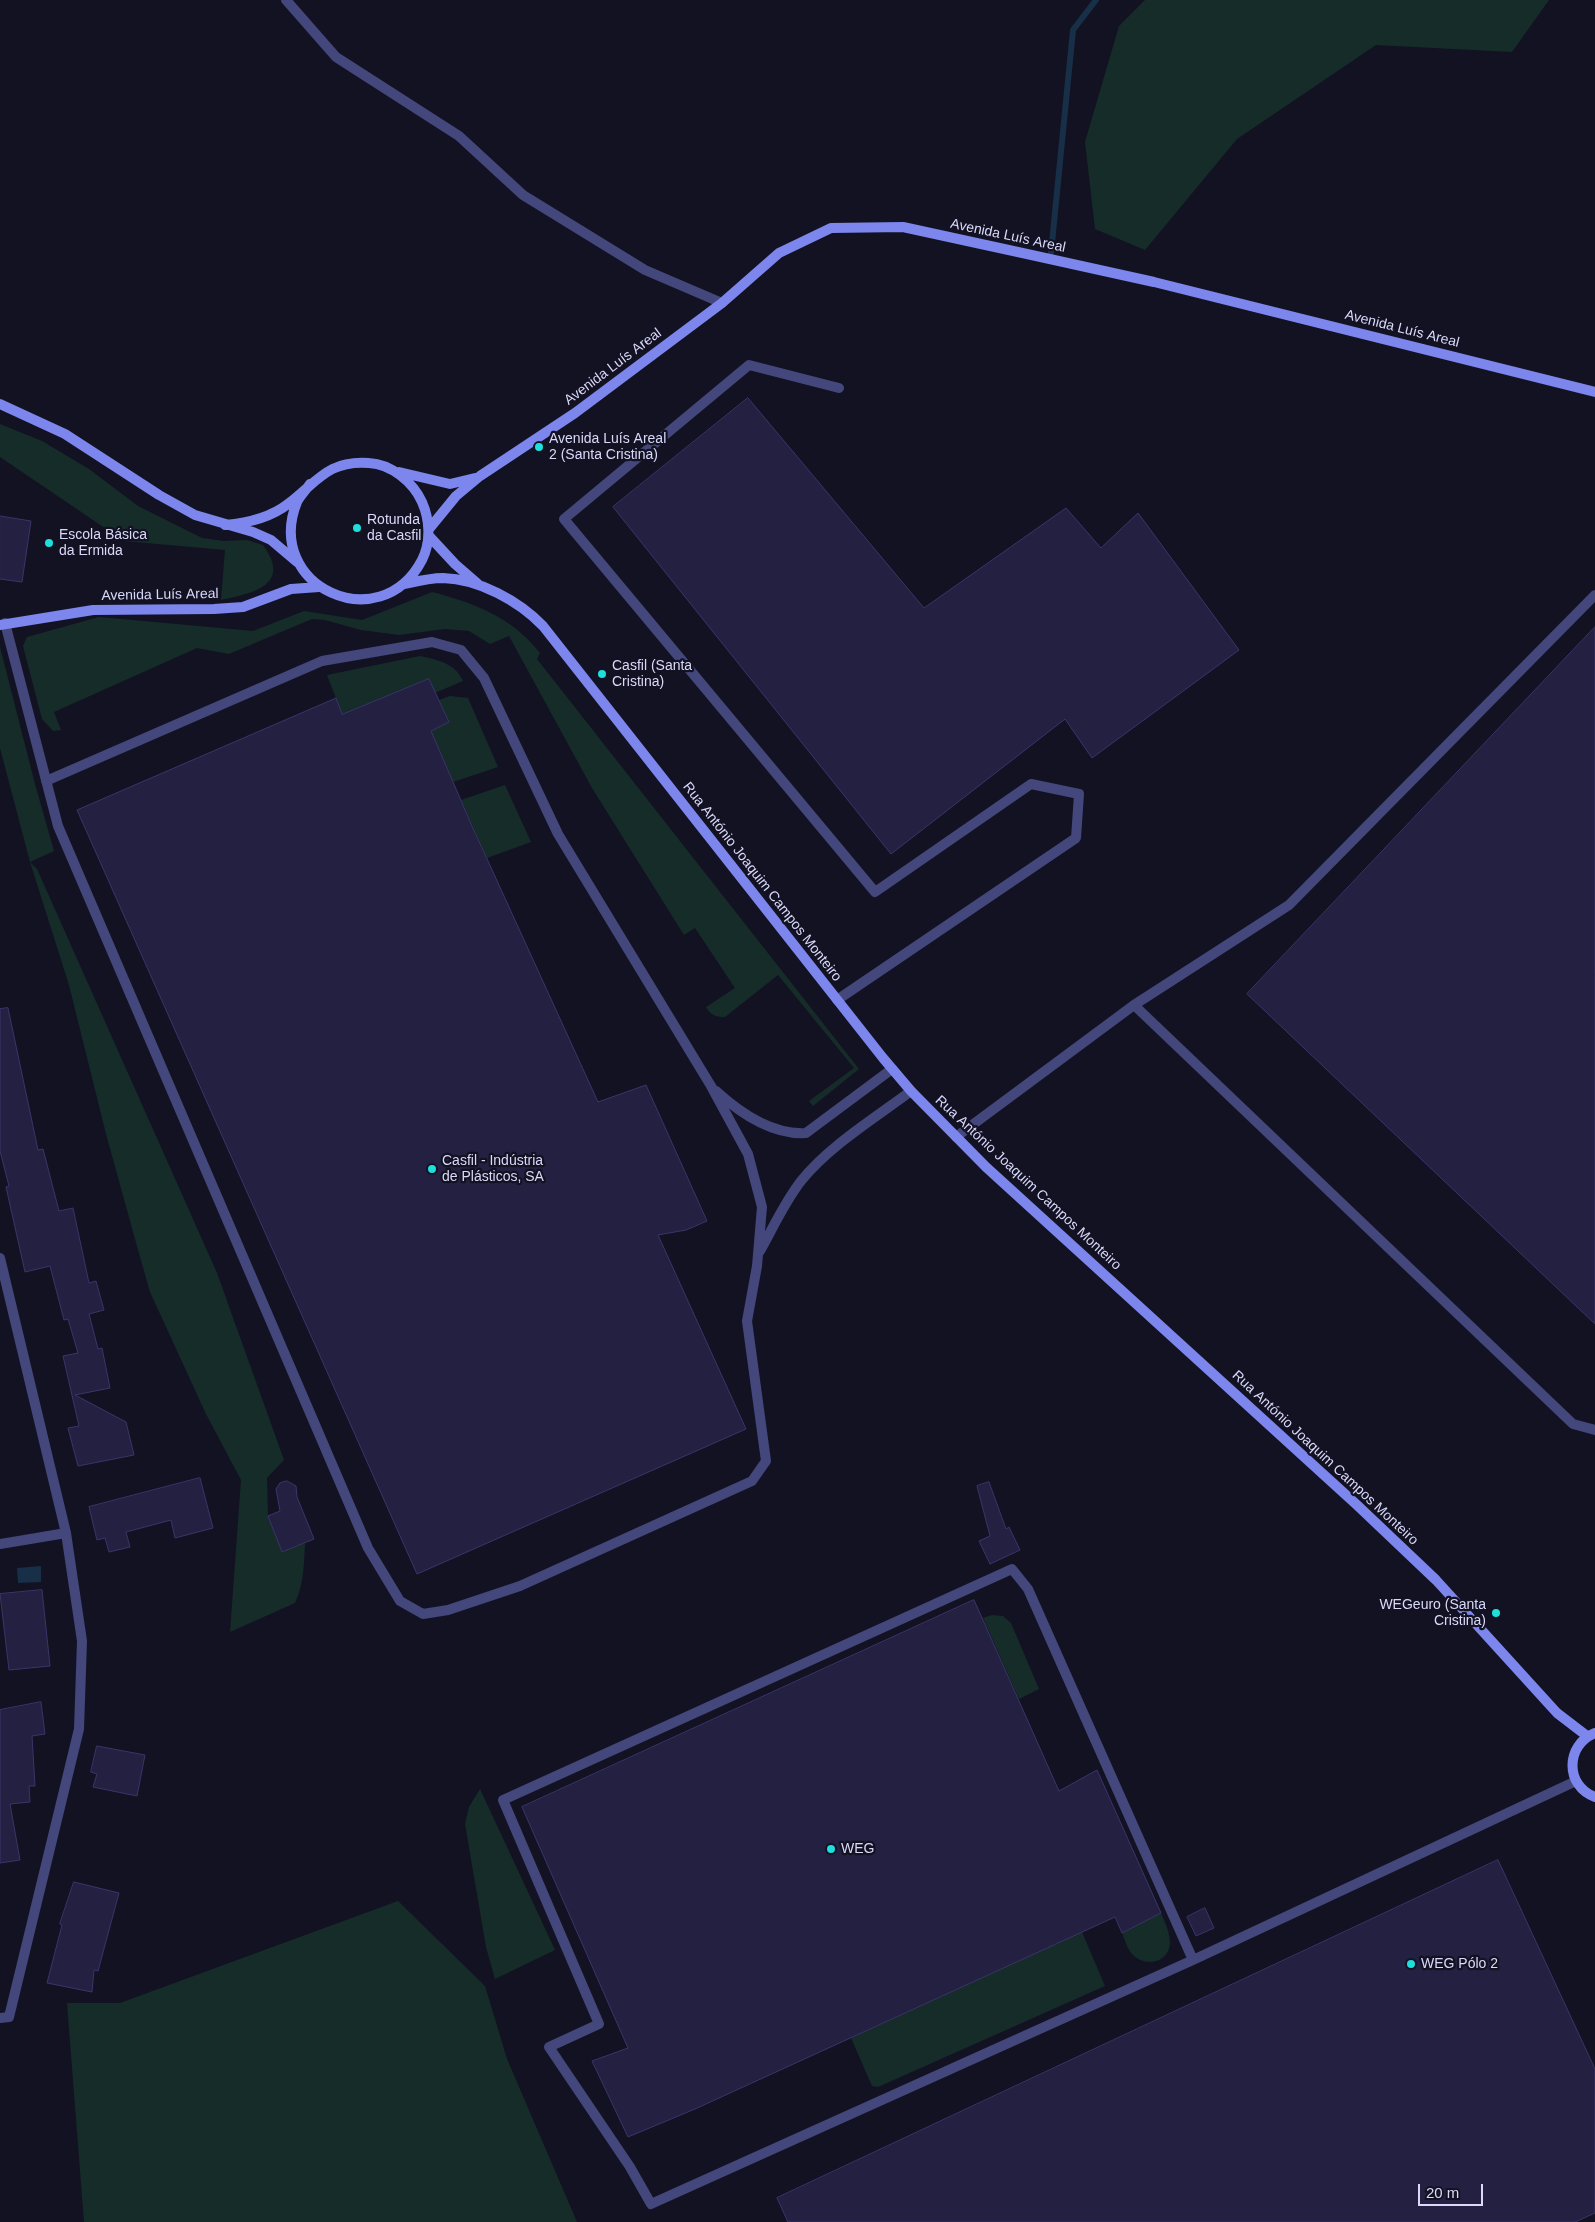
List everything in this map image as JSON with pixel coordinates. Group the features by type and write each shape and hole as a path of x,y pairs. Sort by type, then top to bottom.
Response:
{"street":[{"path":"286,0 336,57 459,136 523,195 645,270 722,303"},
{"name":"Avenida Luís Areal","path":"429,532 456,496 480,476 575,412 722,303 779,253 830,228 903,227 1125,275 1595,392"},
{"path":"837,1000 1076,838 1079,794 1031,784 875,892 564,519 749,365 839,388"},
{"path":"0,404 65,434 159,495 195,515 253,532 271,540 298,562"},
{"path":"225,525 243,524 273,513 288,504 310,484 328,470 349,463 372,463 393,471 407,481 419,495 426,511 429,532 425,554 405,584 385,596 362,600 339,597 319,587 307,576 298,562 292,542 292,521 298,501 310,484"},
{"name":"Avenida Luís Areal","path":"393,471 450,484 464,482 480,476"},
{"name":"Rua António Joaquim Campos Monteiro","path":"429,532 455,564 480,586"},
{"name":"Rua António Joaquim Campos Monteiro","path":"405,584 425,579 445,578 480,586 518,603 544,626 837,1000 911,1091 986,1167 1357,1505 1436,1580 1557,1713 1591,1735 1576,1749 1571,1765 1576,1781"},
{"name":"Avenida Luís Areal","path":"2,624 93,610 243,607 291,589 319,587"},
{"path":"956,1137 1134,1005 1289,905 1595,595"},
{"path":"2,624 58,826 368,1548 400,1601 423,1614 448,1610 520,1586 752,1480 766,1461 747,1321 758,1255 762,1207 748,1154 711,1086 558,834 484,678 461,650 432,642 322,662 46,781"},
{"path":"1134,1005 1573,1424 1595,1430"},
{"path":"711,1086 745,1113 766,1124 792,1134 806,1133 892,1069"},
{"path":"758,1255 780,1214 801,1181 824,1157 911,1091"},
{"path":"0,1258 66,1533 82,1641 79,1729 9,2017 0,2018"},
{"path":"0,1544 66,1533"},
{"path":"1193,1960 1028,1590 1012,1569 503,1800 599,2024 549,2047 630,2167 651,2204 1193,1960 1576,1781 1586,1793 1595,1797"}],"green space":[{"path":"1145,0 1549,0 1512,52 1376,45 1237,139 1145,250 1095,229 1085,142 1119,26"},
{"path":"0,424 42,441 89,469 138,506 202,538 224,541 247,540 263,545 271,559 273,569 271,578 265,585 256,590 221,600 225,550 124,541 0,457"},
{"path":"432,592 463,601 491,613 505,621 529,640 540,653 537,659 859,1069 813,1106 809,1101 854,1068 778,975 725,1017 714,1015 708,1010 706,1007 735,988 695,928 684,935 592,788 509,636 490,644 469,631 445,629 399,635 361,630 325,620 312,619 229,654 197,648 54,712 61,730 53,731 42,719 23,646 27,637 99,617 253,631 304,611 362,620"},
{"path":"0,647 54,851 30,862 0,748"},
{"path":"420,656 451,666 463,681 435,693 428,679 342,714 327,675"},
{"path":"450,696 468,698 498,767 453,782 431,731 449,722 439,700"},
{"path":"505,785 531,842 487,858 461,800"},
{"path":"30,862 37,869 217,1273 284,1460 267,1478 268,1516 282,1552 305,1543 303,1573 298,1596 295,1603 230,1632 241,1480 206,1414 150,1292 106,1134 69,985"},
{"path":"992,1615 1003,1616 1011,1623 1039,1689 1019,1699 983,1618"},
{"path":"480,1789 555,1950 495,1979 486,1947 465,1824 469,1807"},
{"path":"398,1901 485,1986 507,2059 577,2222 84,2222 67,2003 120,2003"},
{"path":"1161,1913 1169,1935 1169,1950 1161,1959 1149,1962 1143,1961 1132,1954 1122,1933"},
{"path":"1082,1932 1105,1986 878,2087 872,2086 851,2038"}],"water":[{"path":"41,1566 41,1582 18,1583 17,1568"}],"building":[{"path":"748,398 924,608 1066,508 1101,548 1138,513 1239,650 1092,758 1065,719 891,854 613,507"},
{"path":"0,516 31,521 22,582 0,579"},
{"path":"1595,627 1595,1324 1247,994"},
{"name":"Casfil - Indústria de Plásticos, SA","path":"429,679 449,722 431,731 472,826 598,1102 646,1085 707,1221 686,1230 658,1235 746,1429 417,1574 77,810 336,698 342,714"},
{"path":"8,1008 38,1150 43,1149 59,1211 73,1208 89,1283 96,1281 104,1310 89,1314 98,1349 102,1348 110,1388 75,1395 126,1422 134,1455 78,1466 68,1428 79,1426 63,1356 78,1353 68,1319 64,1320 50,1266 25,1272 6,1187 9,1186 0,1151 0,1009"},
{"path":"200,1478 213,1528 175,1538 171,1520 126,1532 130,1547 109,1552 105,1538 97,1540 89,1507"},
{"path":"287,1481 296,1486 297,1497 314,1539 282,1552 268,1516 280,1511 276,1489 280,1483"},
{"path":"989,1482 1006,1529 1009,1527 1020,1550 990,1564 979,1541 990,1536 977,1486"},
{"path":"42,1590 50,1666 9,1670 0,1594"},
{"name":"WEG","path":"974,1600 1059,1791 1097,1770 1161,1913 1122,1933 1115,1917 695,2109 628,2137 592,2061 628,2048 522,1807"},
{"path":"41,1702 45,1734 32,1736 35,1786 29,1786 30,1802 10,1804 20,1860 0,1863 0,1710"},
{"path":"97,1746 145,1755 137,1796 93,1787 97,1774 91,1772"},
{"name":"WEG Pólo 2","path":"1498,1860 1595,2069 1595,2213 1575,2222 788,2222 777,2198"},
{"path":"74,1882 119,1893 98,1971 94,1970 92,1992 47,1983 62,1925 60,1924"},
{"path":"1205,1908 1214,1928 1196,1936 1187,1917"}],"waterway":[{"path":"1051,253 1073,30 1096,0"}],"place":[{"name":"Avenida Luís Areal 2 (Santa Cristina)","path":"539,447"},
{"name":"Rotunda da Casfil","path":"357,528"},
{"name":"Escola Básica da Ermida","path":"49,543"},
{"name":"Casfil (Santa Cristina)","path":"602,674"},
{"name":"Casfil - Indústria de Plásticos, SA","path":"432,1169"},
{"name":"WEGeuro (Santa Cristina)","path":"1496,1613"},
{"name":"WEG","path":"831,1849"},
{"name":"WEG Pólo 2","path":"1411,1964"}]}
